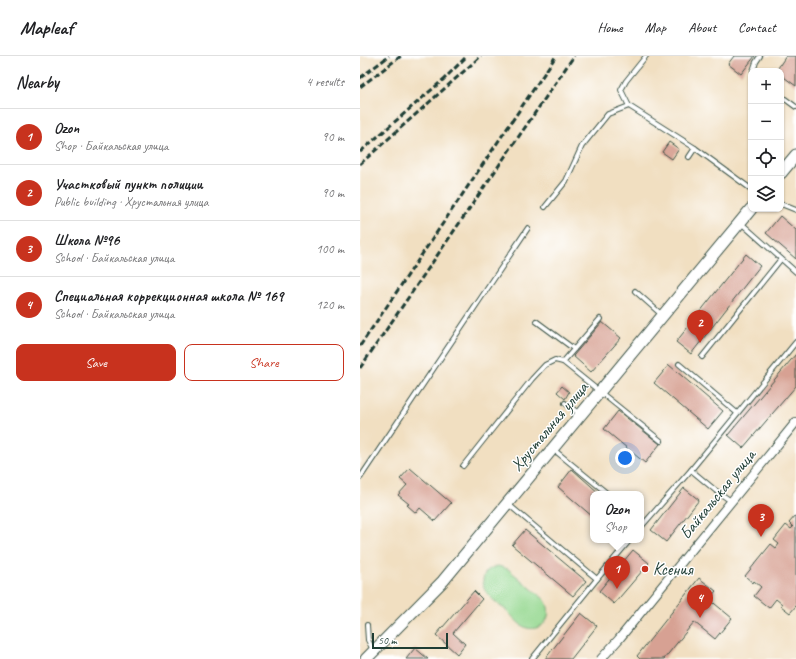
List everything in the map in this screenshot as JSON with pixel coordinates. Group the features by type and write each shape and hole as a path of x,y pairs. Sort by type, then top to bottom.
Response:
{"street":[{"path":"784,169 796,155"},
{"name":"Хрустальная улица","path":"366,659 373,650 443,581 748,212"},
{"name":"Байкальская улица","path":"601,659 796,422"}],"lane":[{"path":"646,56 626,81 621,90 630,106 695,148 748,188"},
{"path":"754,68 760,56"},
{"path":"784,98 796,108"},
{"path":"545,207 566,181 582,146 608,114 630,106"},
{"path":"689,158 695,148"},
{"path":"784,205 796,210"},
{"path":"740,222 796,272"},
{"path":"360,478 528,228"},
{"path":"702,358 782,259"},
{"path":"635,291 662,315"},
{"path":"563,362 600,319"},
{"path":"536,321 574,349"},
{"path":"644,521 691,470 796,342"},
{"path":"463,466 536,374 545,365 555,360 563,362 661,441"},
{"path":"679,364 737,413"},
{"path":"565,403 581,414"},
{"path":"552,449 604,491"},
{"path":"691,470 715,490 731,500"},
{"path":"508,503 597,579"},
{"path":"532,659 627,543"},
{"path":"367,624 368,640 373,650"}],"green space":[{"path":"498,566 508,569 545,600 548,608 547,618 546,621 538,628 532,629 524,627 494,601 486,592 483,582 484,576 490,569"}],"building":[{"path":"734,56 755,56 741,74 728,64"},
{"path":"786,56 796,56 796,86 784,77 784,68 778,68"},
{"path":"669,142 679,149 672,159 662,152"},
{"path":"780,216 796,230 796,259 766,233"},
{"path":"746,254 760,266 691,354 676,342"},
{"path":"602,322 621,338 591,372 573,356"},
{"path":"796,354 796,386 743,448 728,435"},
{"path":"669,365 723,411 708,429 654,383"},
{"path":"562,386 569,392 565,399 557,392"},
{"path":"618,411 660,444 645,463 604,429"},
{"path":"410,468 451,503 435,521 420,508 416,513 407,505 409,504 398,495 407,485 400,479"},
{"path":"572,469 597,491 590,491 590,514 558,487"},
{"path":"684,488 699,500 666,542 651,530"},
{"path":"796,515 796,606 790,613 781,606 782,604 776,599 769,608 754,596 761,587 754,581 753,583 745,576 771,544 776,548 779,544 774,540 786,525 791,529 793,527 789,523"},
{"path":"525,530 586,581 573,596 512,545"},
{"path":"633,550 649,563 614,604 599,591"},
{"path":"699,578 716,591 709,599 732,618 715,639 694,622 664,659 640,659 637,656"},
{"path":"474,591 482,599 453,633 465,644 457,654 436,635"},
{"path":"581,613 597,626 571,659 545,659"},
{"path":"415,648 428,659 406,659"}],"railway":[{"path":"360,78 389,56"},
{"path":"360,87 401,56"},
{"path":"360,152 444,79 467,56"},
{"path":"360,164 481,56"},
{"path":"360,346 556,56"},
{"path":"360,368 574,56"}],"place":[{"name":"Участковый пункт полиции","path":"700,343"},
{"name":"Школа №96","path":"761,537"},
{"name":"Ксения","path":"645,569"},
{"name":"Ozon","path":"617,589"},
{"name":"Специальная коррекционная школа № 169","path":"700,618"}]}
